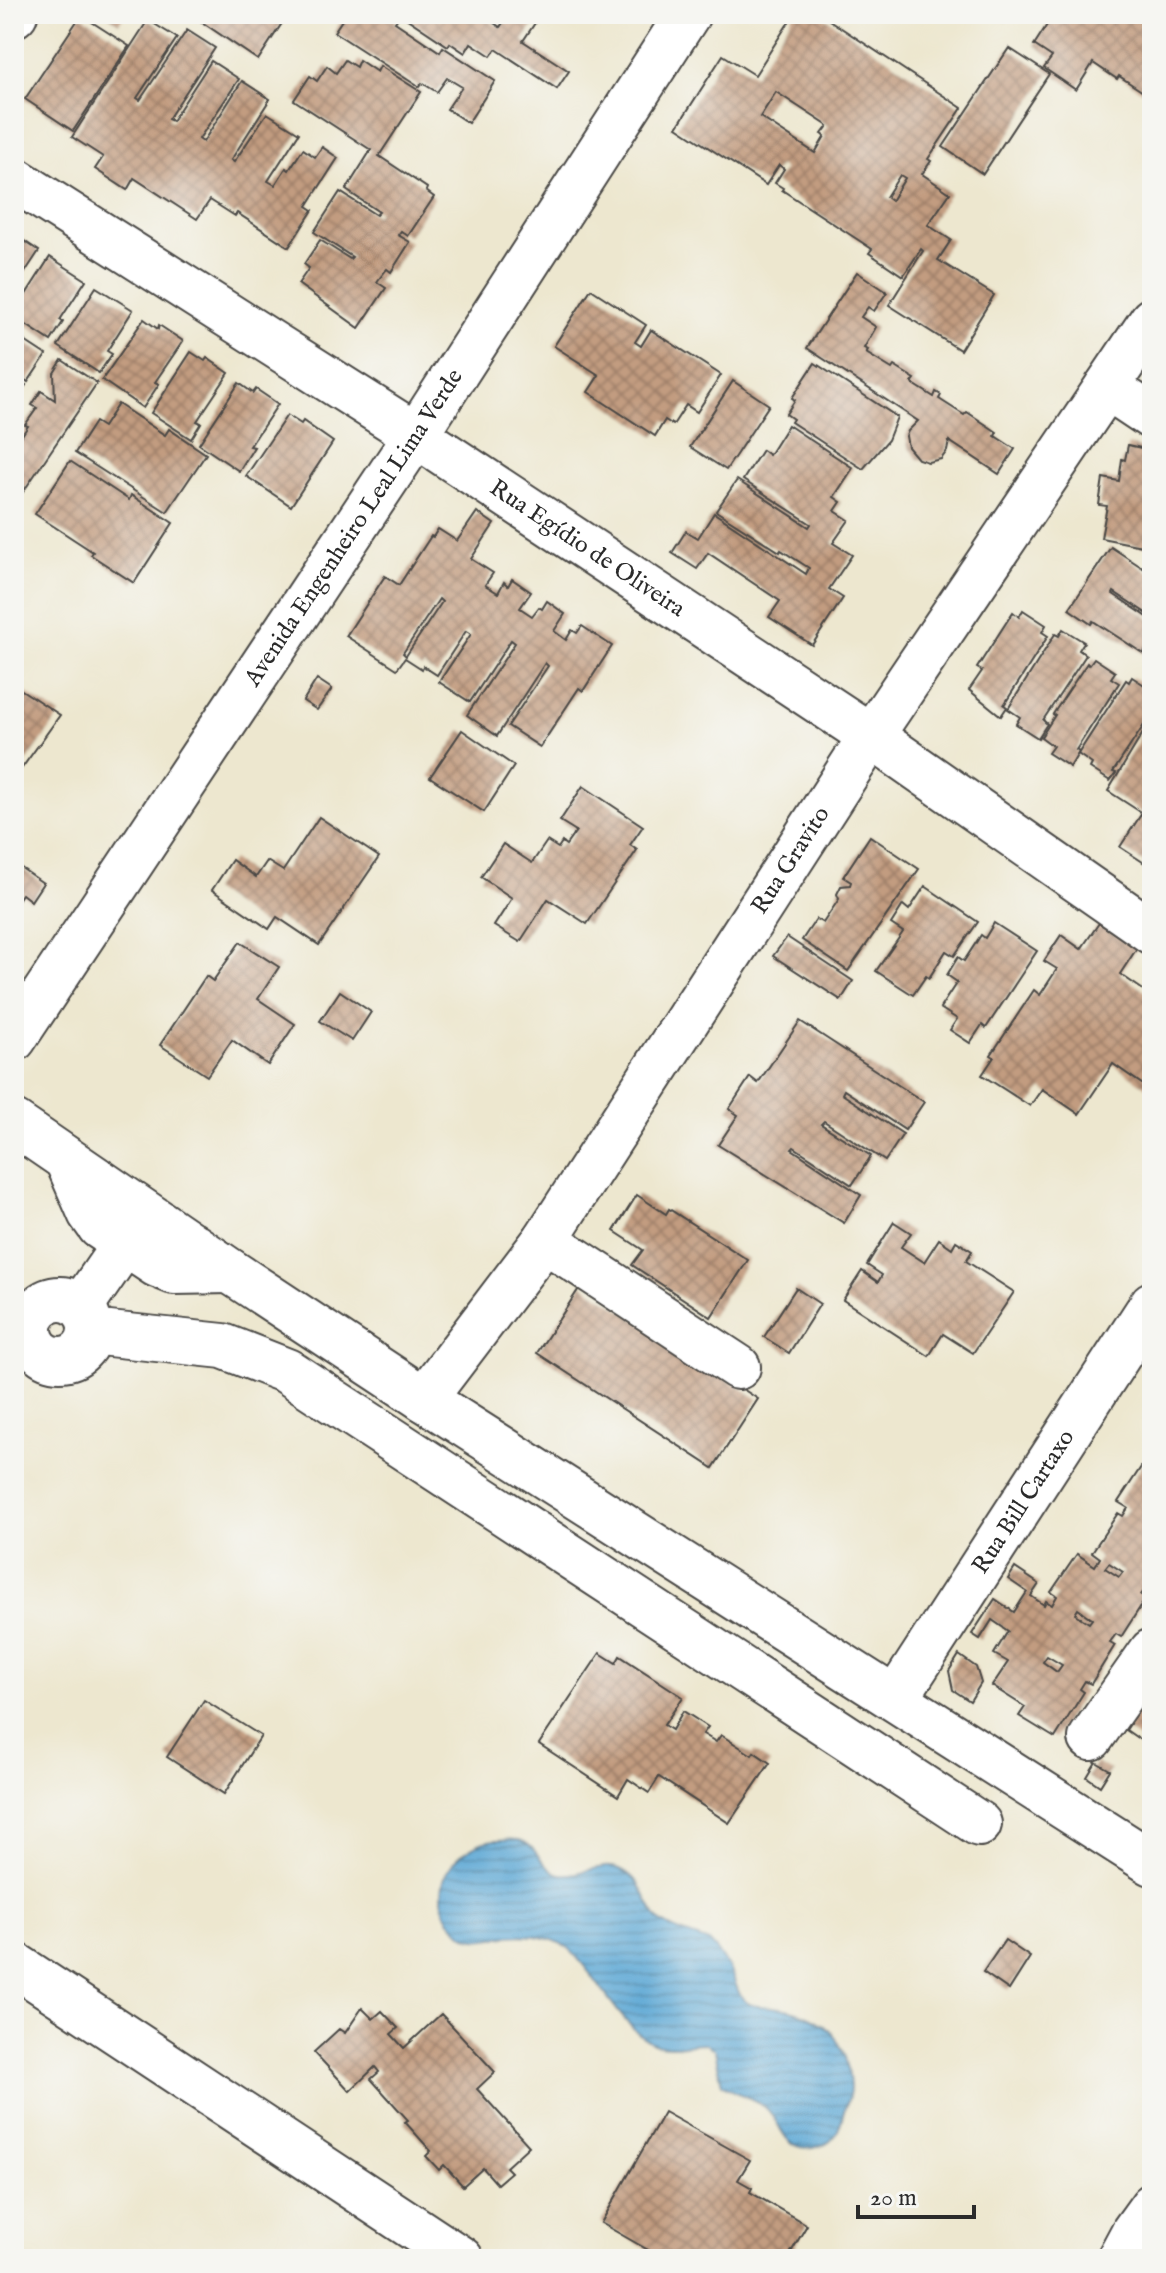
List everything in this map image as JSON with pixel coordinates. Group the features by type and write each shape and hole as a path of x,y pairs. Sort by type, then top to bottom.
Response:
{"street":[{"name":"Avenida Engenheiro Leal Lima Verde","path":"14,1039 416,435 688,14"},
{"name":"Rua Egídio de Oliveira","path":"14,179 416,435 871,736 1152,932"},
{"name":"Rua Gravito","path":"424,1399 545,1240 871,736 1152,320"},
{"path":"1107,387 1152,417"},
{"path":"14,1123 424,1399 1152,1863"},
{"path":"67,1160 90,1213 100,1227 157,1265 174,1272 230,1271"},
{"path":"545,1240 738,1367"},
{"path":"22,1327 39,1351 51,1358 64,1359 77,1355 87,1345 86,1320 125,1243"},
{"name":"Rua Bill Cartaxo","path":"896,1698 1152,1304"},
{"path":"86,1320 223,1346 287,1371 979,1824"},
{"path":"1091,1738 1152,1651"},
{"path":"14,1964 461,2259"},
{"path":"1119,2259 1152,2206"}],"water":[{"path":"494,1840 525,1842 549,1868 561,1874 607,1867 622,1870 635,1880 662,1923 713,1946 728,1967 745,2001 799,2012 830,2031 846,2061 850,2089 840,2126 831,2141 813,2148 803,2148 789,2141 765,2107 722,2084 715,2050 705,2043 667,2046 644,2038 621,2015 579,1959 562,1944 530,1936 482,1939 462,1933 444,1910 445,1877 465,1852 478,1844"}],"building":[{"path":"106,14 125,14 119,23"},
{"path":"190,14 288,14 258,60"},
{"path":"346,14 392,14 398,18 395,22 440,52 443,47 495,81 468,123 447,109 462,87 447,78 437,92 422,83 419,87 334,32"},
{"path":"400,14 481,14 500,27 509,14 541,14 523,41 569,71 557,89 496,49 491,56 471,43 465,53 450,43 448,46"},
{"path":"794,14 820,14 962,108 928,159 931,161 922,174 950,193 928,225 951,240 938,260 994,295 960,350 889,305 923,251 921,249 903,276 869,253 872,249 782,190 775,183 784,169 779,165 766,185 677,127 723,55 755,75","holes":["776,92 828,126 815,153 760,117","900,175 905,178 891,201 886,197"]},
{"path":"995,14 1011,14 1006,22"},
{"path":"1054,14 1140,14 1152,22 1152,98 1093,63 1076,90 1044,68 1052,57 1034,45"},
{"path":"81,15 129,46 73,131 25,99"},
{"path":"148,20 177,38 137,98 140,100 187,30 215,48 168,119 172,121 211,61 239,79 199,139 203,142 242,81 270,99 231,160 234,162 267,113 299,133 268,181 275,185 303,149 315,157 322,147 338,158 307,206 313,210 289,247 237,213 235,216 210,200 197,219 134,178 127,190 95,169 103,157 72,137"},
{"path":"1009,48 1049,74 983,174 943,147"},
{"path":"345,60 356,67 359,60 377,72 380,66 421,92 379,156 427,188 426,191 434,197 408,236 401,231 398,235 410,242 391,272 387,269 377,282 386,288 359,328 298,284 309,268 304,264 320,240 350,259 352,257 314,232 340,192 376,215 379,212 346,190 371,150 294,100 310,76 317,81 327,66 336,73"},
{"path":"14,234 39,251 14,289"},
{"path":"50,257 86,280 60,320 63,322 51,341 14,317"},
{"path":"857,272 887,292 874,311 868,307 861,317 876,327 864,348 868,350 866,353 892,369 894,366 915,379 912,383 934,397 936,392 941,395 939,399 964,415 967,412 997,432 995,436 1015,449 999,474 949,441 941,459 928,462 918,459 908,447 906,436 918,421 807,348"},
{"path":"96,287 133,310 107,351 112,354 99,373 58,346"},
{"path":"591,289 646,325 635,342 641,346 651,330 721,375 697,412 686,405 673,425 665,420 655,436 588,392 599,375 554,346"},
{"path":"144,319 183,341 155,382 159,384 143,408 102,380"},
{"path":"14,334 46,355 28,382 14,372"},
{"path":"191,352 205,361 207,358 229,373 197,421 201,423 191,439 151,413"},
{"path":"62,360 97,383 19,498 14,495 14,447 37,408 32,405 41,391 55,400 54,373"},
{"path":"815,363 897,417 888,440 863,469 791,422 793,419 786,414 795,400 792,398"},
{"path":"14,378 26,385 14,402"},
{"path":"733,381 769,405 726,470 690,447"},
{"path":"239,383 253,393 256,389 278,404 250,446 254,447 239,471 199,444"},
{"path":"118,404 165,435 169,429 206,454 167,512 75,453 95,422 103,427"},
{"path":"287,415 301,424 303,421 333,442 291,506 246,476"},
{"path":"788,425 853,468 834,497 841,502 835,511 849,520 833,543 852,555 829,589 843,598 812,645 769,617 780,601 708,553 697,569 672,553 686,531 698,538 714,513 806,574 809,568 716,511 737,480 809,527 811,524 743,480 762,450 769,455"},
{"path":"1128,445 1152,454 1152,520 1147,547 1101,538 1107,506 1099,505 1103,478 1119,481 1122,459 1125,460"},
{"path":"70,461 129,500 131,495 173,523 134,583 35,514"},
{"path":"477,512 494,524 471,559 493,573 485,585 498,593 504,582 508,586 512,579 531,592 520,608 532,616 547,601 565,614 554,631 566,640 572,630 577,633 582,626 612,646 583,691 579,688 540,747 508,726 548,666 545,663 497,736 467,715 515,643 511,640 470,702 439,682 471,634 466,631 437,675 405,658 397,669 346,636 385,576 399,585 438,529 457,541","holes":["439,599 442,602 406,656 403,653"]},
{"path":"1111,547 1152,574 1152,617 1113,594 1152,620 1152,656 1069,609"},
{"path":"1023,610 1046,625 1042,632 1048,636 1004,705 1007,707 1001,716 969,690 982,671 977,668 1013,612 1019,617"},
{"path":"1063,629 1084,642 1079,650 1086,655 1043,720 1047,724 1038,738 1016,724 1020,717 1008,709 1055,634 1059,636"},
{"path":"1094,658 1115,672 1111,678 1119,683 1076,750 1079,752 1070,767 1048,753 1053,746 1041,737 1087,663 1089,665"},
{"path":"1132,677 1152,690 1152,713 1110,781 1090,768 1092,764 1078,754 1126,680 1129,682"},
{"path":"317,679 332,689 317,710 303,701"},
{"path":"14,685 60,715 17,775 14,773"},
{"path":"1152,718 1152,789 1146,797 1152,800 1152,868 1120,847 1142,813 1108,791"},
{"path":"462,730 514,766 484,812 430,777"},
{"path":"583,786 643,826 630,845 637,850 587,924 548,899 520,942 494,926 512,898 481,877 503,844 532,863 547,841 558,848 562,842 566,845 576,831 560,821"},
{"path":"319,817 379,857 319,945 277,917 269,929 212,890 232,860 256,877 267,861 283,871"},
{"path":"870,836 919,869 848,971 802,940 816,919 823,923 839,899 837,894 841,886 850,885 851,882 843,877"},
{"path":"14,863 43,883 31,901 22,894 14,906"},
{"path":"925,886 978,922 954,956 946,951 929,978 926,976 913,995 876,971 903,932 891,924 903,905 909,910"},
{"path":"994,923 1037,951 986,1028 982,1025 970,1043 950,1030 957,1019 940,1008 957,982 947,975 958,957 964,961 981,935 985,938"},
{"path":"1099,923 1137,948 1120,974 1152,996 1152,1091 1113,1064 1079,1114 1042,1089 1030,1106 982,1075 994,1057 991,1055 1034,990 1040,995 1057,969 1044,961 1061,935 1081,949"},
{"path":"787,937 853,981 841,1000 773,956"},
{"path":"240,942 279,967 258,999 295,1024 268,1065 232,1040 207,1076 160,1045 206,976 213,981"},
{"path":"340,991 371,1012 352,1041 320,1021"},
{"path":"800,1021 924,1102 905,1130 844,1090 842,1094 903,1134 885,1161 824,1121 821,1124 871,1156 852,1185 794,1147 792,1149 861,1195 844,1223 718,1145 738,1115 729,1109 750,1077 758,1083"},
{"path":"637,1195 666,1214 669,1209 748,1260 711,1317 632,1265 643,1250 614,1231"},
{"path":"894,1222 911,1233 901,1247 924,1262 939,1239 952,1248 956,1241 972,1251 966,1261 1014,1292 973,1353 943,1334 929,1356 843,1300 862,1271 878,1282 882,1275 867,1265"},
{"path":"582,1284 758,1399 713,1468 537,1353"},
{"path":"796,1288 820,1304 789,1353 764,1337"},
{"path":"1149,1455 1152,1456 1152,1590 1147,1587 1141,1595 1146,1598 1121,1637 1116,1634 1110,1642 1115,1645 1091,1684 1085,1681 1080,1689 1084,1692 1055,1738 1019,1716 1025,1707 992,1686 1008,1662 994,1654 1008,1631 992,1620 980,1639 972,1634 995,1599 1014,1612 1027,1592 1008,1579 1015,1568 1039,1584 1031,1596 1044,1605 1046,1601 1052,1605 1057,1596 1051,1592 1077,1554 1095,1566 1100,1558 1092,1552 1118,1513 1123,1516 1128,1508 1118,1502","holes":["1109,1563 1123,1572 1119,1577 1105,1568","1078,1609 1092,1619 1089,1623 1075,1614","1047,1656 1062,1665 1057,1672 1043,1662"]},
{"path":"600,1653 616,1663 620,1656 683,1697 664,1725 672,1730 683,1711 708,1727 703,1734 716,1742 721,1735 770,1763 729,1823 659,1777 649,1793 628,1779 618,1796 539,1744"},
{"path":"959,1655 976,1667 981,1683 970,1701 953,1690 949,1671"},
{"path":"1152,1692 1152,1748 1126,1730 1130,1724 1124,1721 1137,1700 1144,1705"},
{"path":"204,1700 261,1736 224,1794 167,1757"},
{"path":"1096,1762 1110,1770 1100,1786 1087,1777"},
{"path":"1005,1940 1030,1957 1009,1990 983,1972"},
{"path":"362,2008 373,2019 382,2011 398,2028 391,2034 404,2048 441,2014 495,2072 477,2089 529,2146 506,2167 511,2172 497,2184 483,2168 463,2186 444,2165 439,2170 426,2156 431,2151 405,2122 408,2120 371,2079 379,2072 375,2067 350,2091 314,2052 339,2029 345,2033"},
{"path":"664,2112 750,2160 738,2180 752,2188 750,2192 807,2225 787,2259 664,2259 601,2223"}]}
